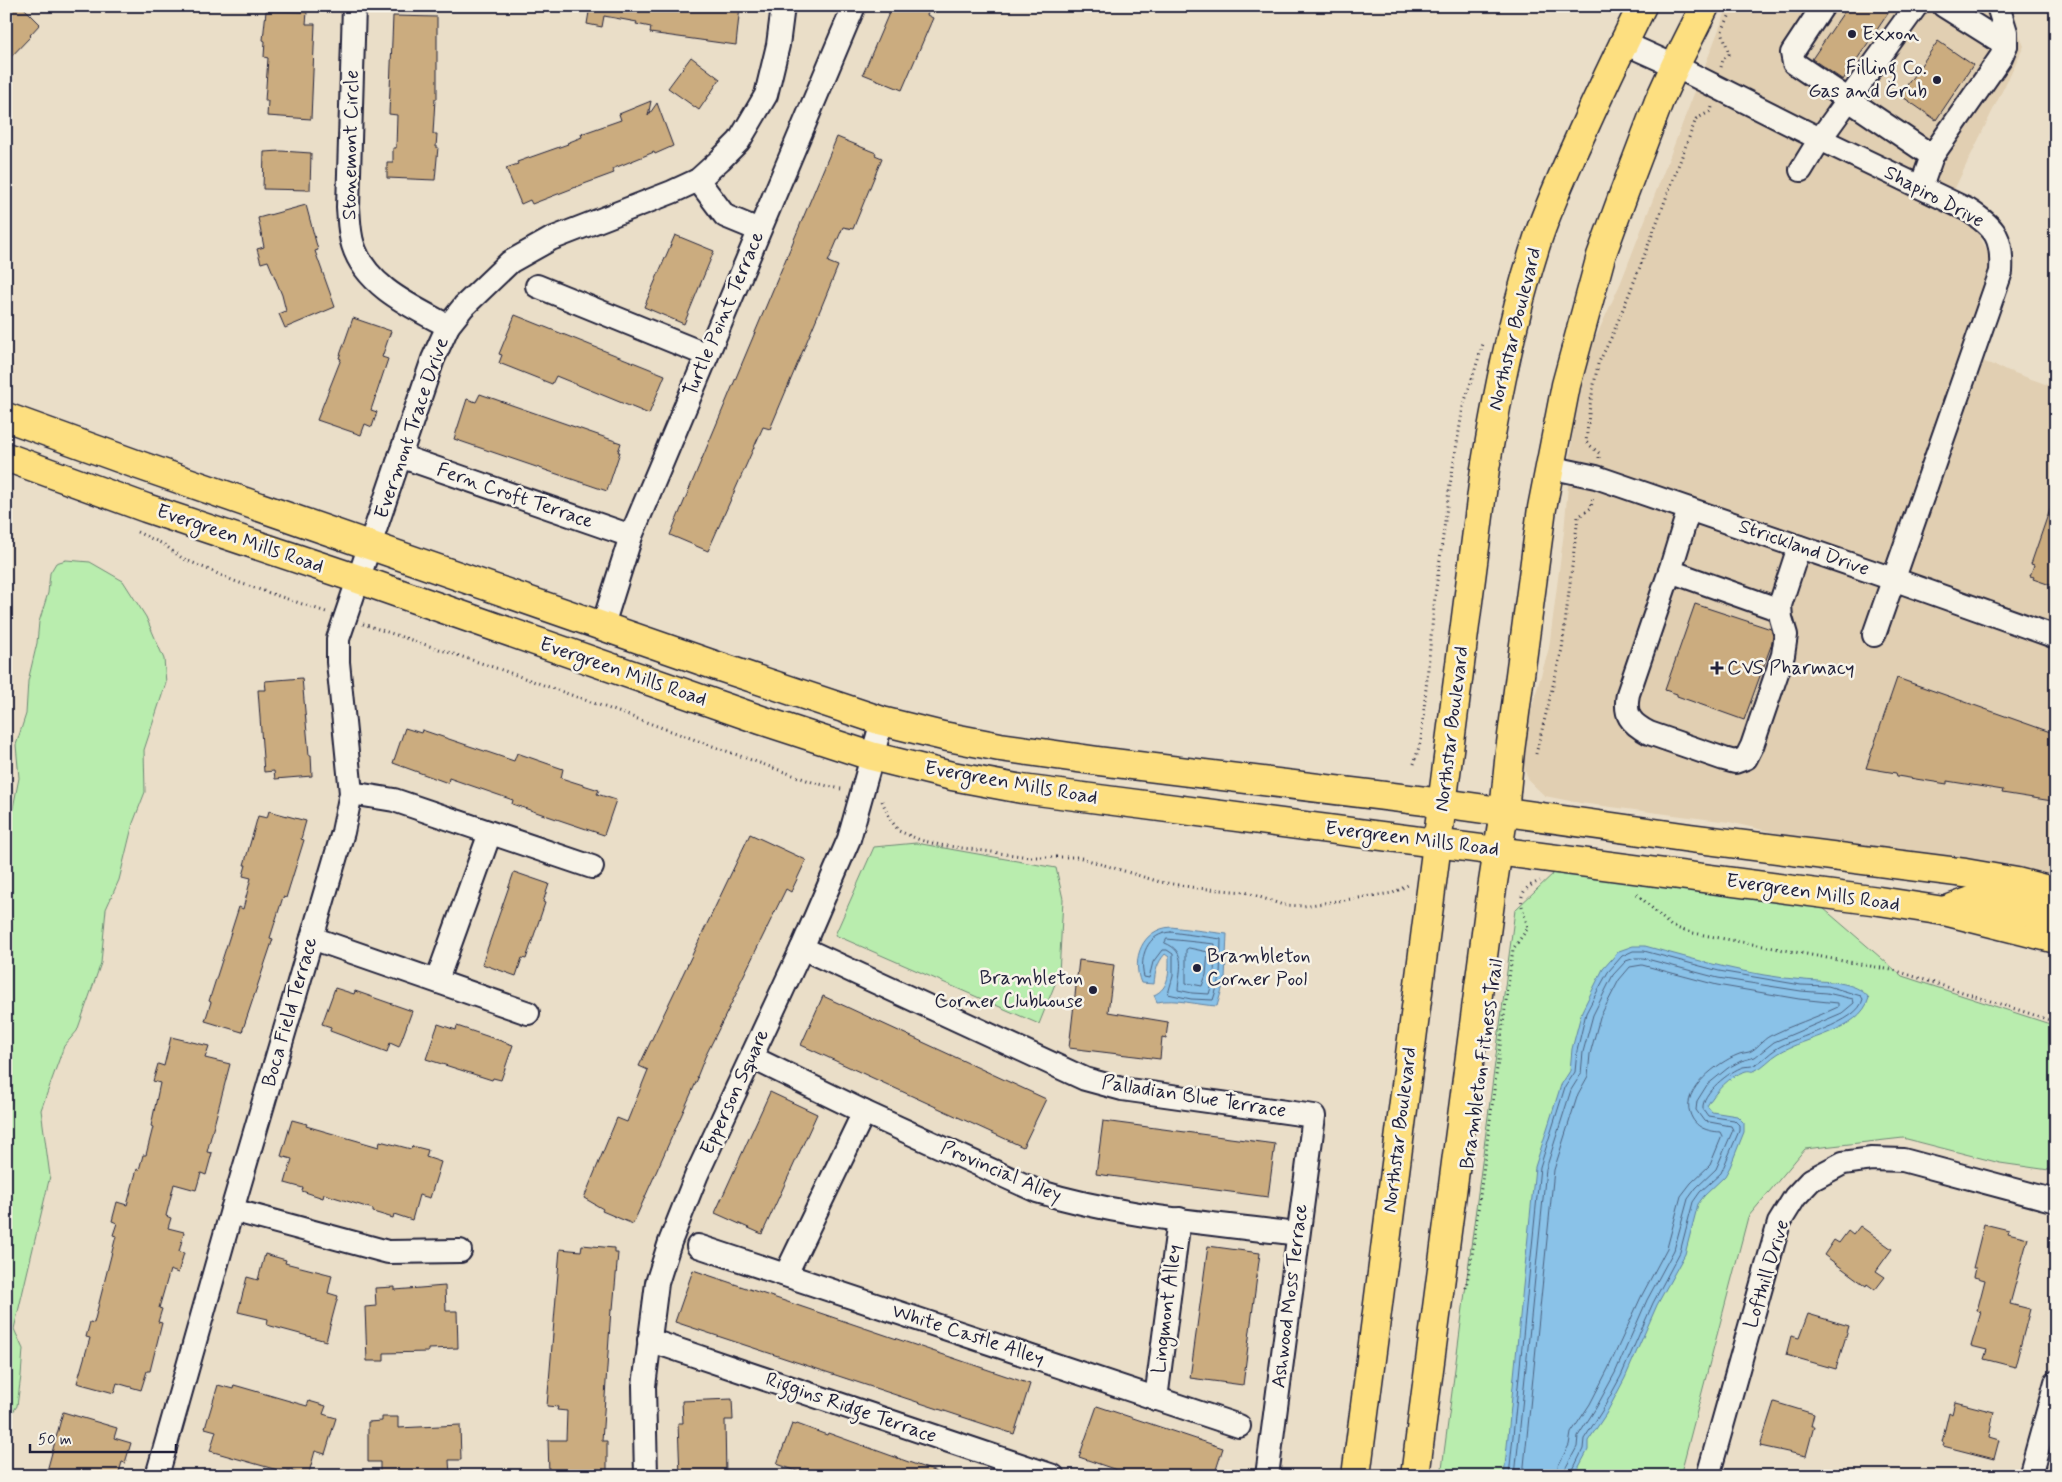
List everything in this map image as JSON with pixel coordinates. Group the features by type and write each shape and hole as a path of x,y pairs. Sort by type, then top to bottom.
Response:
{"main road":[{"name":"Northstar Boulevard","path":"1356,1476 1485,469 1514,319 1537,240 1553,196 1642,6"},
{"path":"1415,1476 1549,467 1568,377 1601,256 1645,138 1675,66 1705,6"},
{"name":"Evergreen Mills Road","path":"6,417 714,665 882,721 1000,747 1442,803 1690,838 1965,873 2017,882 2056,892"},
{"name":"Evergreen Mills Road","path":"6,458 752,717 871,756 952,776 1022,789 1438,842 1944,911 2056,939"},
{"path":"1944,911 1977,899 2056,918"}],"street":[{"name":"Stonemont Circle","path":"354,6 348,207 353,247 363,267 379,285 402,301 448,326"},
{"name":"Evermont Trace Drive","path":"371,544 433,359 448,326 488,281 510,262 534,247 698,180 720,160 739,141 766,94 778,45 783,6"},
{"name":"Turtle Point Terrace","path":"603,625 631,536 854,6"},
{"path":"1822,6 1792,53 1794,63 1932,156"},
{"path":"1801,170 1820,139 1916,6"},
{"path":"1944,6 2006,45"},
{"path":"1921,187 1932,156 2001,58 2006,45 2006,32 1998,6"},
{"name":"Shapiro Drive","path":"1624,43 1675,66 1820,139 1968,210 1988,223 1997,236 2002,258 1999,277 1874,635"},
{"path":"698,180 725,216 759,230"},
{"path":"537,286 707,355"},
{"name":"Fern Croft Terrace","path":"400,456 631,536"},
{"name":"Strickland Drive","path":"1549,467 1596,477 2056,637"},
{"path":"1689,509 1628,694 1626,708 1630,719 1649,733 1724,759 1735,762 1746,758 1752,746 1783,655 1786,635 1780,605 1799,547"},
{"name":"Boca Field Terrace","path":"163,1474 232,1210 343,832 350,793 338,662 338,638 371,544"},
{"path":"1670,571 1780,610"},
{"name":"Epperson Square","path":"646,1476 644,1386 657,1283 670,1242 697,1174 802,948 849,839 860,794 882,721"},
{"path":"350,793 394,800 592,866"},
{"path":"437,980 490,833"},
{"path":"312,938 528,1013"},
{"name":"Palladian Blue Terrace","path":"802,948 1085,1079 1122,1089 1314,1116"},
{"name":"Provincial Alley","path":"751,1057 864,1112 1037,1192 1067,1201 1110,1210 1297,1234"},
{"path":"786,1274 864,1112"},
{"name":"Ashwood Moss Terrace","path":"1267,1476 1297,1234 1314,1116"},
{"name":"Lofthill Drive","path":"1708,1476 1779,1223 1795,1197 1812,1180 1843,1163 1872,1159 1903,1160 2056,1201"},
{"path":"232,1210 388,1252 460,1251"},
{"name":"Lingmont Alley","path":"1156,1399 1179,1219"},
{"name":"White Castle Alley","path":"698,1246 1238,1426"},
{"name":"Riggins Ridge Terrace","path":"649,1340 1053,1476"},
{"path":"2030,1476 2056,1382"}],"path":[{"path":"1536,754 1562,649 1578,517 1591,508 1596,477 1599,453 1586,442 1590,405 1598,364 1612,336 1638,272 1696,119 1711,111 1723,60 1729,54 1722,32 1734,6"},
{"path":"136,531 164,544 182,558 234,581 502,670 815,783 881,799 890,819 899,831 920,840 940,845 1029,857 1078,857 1160,882 1197,888 1246,892 1283,905 1303,906 1354,897 1393,893 1410,884"},
{"name":"Brambleton Fitness Trail","path":"1463,1302 1472,1255 1513,949 1528,928 1521,898 1525,889 1545,880"},
{"path":"1632,891 1637,893 1672,926 1688,932 1897,971 2056,1022"}],"shaded area":[{"path":"1728,6 2007,6 2024,46 1954,190 1947,212 1978,233 1992,260 1960,353 2056,388 2056,882 1824,844 1729,822 1580,803 1545,796 1529,781 1521,761 1524,734 1549,648 1564,532 1573,428 1590,350 1621,282"}],"green space":[{"path":"66,560 90,562 123,581 146,617 164,659 166,683 144,750 145,792 133,823 119,880 106,909 101,963 77,1031 64,1046 41,1110 50,1176 14,1329 23,1349 21,1376 17,1406 6,1422 6,830 10,823 19,778 16,745 26,714 28,681 37,643 39,622 48,593 50,573 56,563"},
{"path":"916,843 1056,868 1063,899 1059,974 1039,1024 835,935 874,847"},
{"path":"1556,871 1823,908 1902,976 2056,1026 2056,1171 2000,1163 1903,1138 1805,1149 1748,1217 1680,1476 1441,1476 1515,910"}],"water":[{"name":"Brambleton Corner Pool","path":"1171,927 1227,934 1225,979 1217,1006 1179,1001 1157,1002 1154,995 1163,988 1168,979 1169,957 1165,954 1157,968 1154,984 1141,983 1137,964 1141,947 1153,933"},
{"path":"1633,946 1645,946 1724,967 1764,975 1839,983 1856,988 1869,998 1864,1009 1843,1026 1790,1047 1754,1071 1734,1076 1714,1095 1707,1106 1712,1112 1737,1116 1744,1123 1744,1132 1725,1176 1698,1204 1685,1254 1657,1305 1625,1378 1606,1414 1588,1441 1588,1450 1574,1476 1504,1476 1535,1167 1561,1085 1570,1071 1572,1049 1582,1011 1603,969 1619,951"}],"building":[{"path":"6,6 22,6 40,24 6,62"},
{"path":"590,6 740,6 736,45 650,33 651,27 636,24 637,22 604,16 602,27 587,24"},
{"path":"892,6 931,6 927,15 933,18 902,90 863,74"},
{"name":"Exxon","path":"1848,6 1893,6 1843,80 1812,59"},
{"path":"266,11 307,12 306,24 315,24 311,119 267,116 268,101 265,101 268,58 264,57 265,41 263,40"},
{"path":"393,16 437,17 437,99 435,99 433,134 437,134 436,147 438,147 435,180 387,178 387,162 393,162 393,148 396,148 397,115 389,114"},
{"name":"Filling Co. Gas and Grub","path":"1938,41 1973,65 1936,120 1900,95"},
{"path":"691,57 720,79 699,110 668,88"},
{"path":"651,101 648,116 657,103 673,146 612,169 614,173 532,204 530,200 521,204 506,168 518,164 517,162 568,144 582,137 581,134 621,120 619,114"},
{"path":"837,137 876,153 875,155 882,158 853,229 843,227 828,262 838,266 823,303 770,429 763,427 708,551 670,535"},
{"path":"264,152 311,153 310,190 263,189"},
{"path":"306,205 318,250 315,251 335,307 285,328 279,314 286,311 282,295 268,261 261,263 257,249 264,247 258,218"},
{"path":"675,235 714,251 684,324 644,307"},
{"path":"515,315 665,375 649,414 556,376 552,384 499,363 502,355 499,354"},
{"path":"353,318 391,331 382,357 388,359 371,410 377,412 372,427 365,424 361,435 317,420 341,359 339,358"},
{"path":"480,394 621,443 618,452 620,452 607,491 454,439 467,399 476,402"},
{"path":"2053,500 2056,501 2056,587 2033,579 2034,577 2030,576 2034,565 2031,564"},
{"name":"CVS Pharmacy","path":"1695,604 1771,629 1773,636 1771,646 1744,720 1665,690"},
{"path":"302,678 312,776 275,779 274,771 264,772 258,690 266,690 265,681"},
{"path":"1897,678 2056,734 2056,791 2052,801 2002,793 2003,790 1947,781 1947,784 1897,776 1896,773 1866,768"},
{"path":"405,728 421,733 422,730 514,761 517,753 563,769 561,778 599,790 597,794 616,800 604,835 512,804 513,800 449,778 448,783 393,763"},
{"path":"269,811 306,821 301,839 304,840 286,898 283,897 270,938 273,939 242,1032 205,1021 211,1002 209,1001 239,907 243,909 251,878 243,876 246,865 244,865 258,816 267,818"},
{"path":"750,834 806,860 791,892 786,889 739,985 705,1057 698,1078 633,1224 602,1211 603,1209 584,1198 617,1118 627,1122 648,1070 639,1066"},
{"path":"514,872 549,884 543,902 545,903 526,959 522,958 516,976 482,964"},
{"name":"Brambleton Corner Clubhouse","path":"1079,960 1114,965 1108,1012 1168,1022 1166,1038 1162,1037 1160,1059 1069,1048"},
{"path":"335,988 354,994 355,991 412,1011 399,1047 390,1043 387,1052 330,1031 331,1027 322,1024"},
{"path":"823,996 1046,1099 1023,1147 801,1045"},
{"path":"438,1024 456,1030 457,1026 513,1045 501,1080 493,1078 492,1080 426,1059"},
{"path":"171,1037 209,1046 205,1058 230,1064 207,1152 212,1153 206,1175 201,1173 196,1190 174,1184 166,1216 171,1218 168,1228 184,1232 179,1252 184,1253 178,1273 170,1270 159,1308 162,1309 158,1322 162,1323 150,1371 147,1371 141,1390 117,1383 114,1393 77,1383 90,1338 86,1337 90,1322 94,1323 116,1236 113,1235 117,1223 112,1221 117,1202 127,1205 137,1169 139,1170 143,1155 146,1155 153,1127 151,1126 160,1083 153,1081 158,1064 164,1066"},
{"path":"770,1092 817,1114 762,1234 715,1213"},
{"path":"292,1120 307,1124 306,1126 379,1147 380,1141 411,1149 412,1146 428,1150 426,1157 441,1162 430,1198 419,1195 412,1220 394,1214 393,1218 373,1212 373,1209 324,1194 323,1198 302,1191 303,1188 285,1183 292,1159 281,1156"},
{"path":"1103,1121 1275,1144 1268,1197 1096,1174"},
{"path":"1984,1224 2009,1230 2008,1233 2028,1238 2010,1304 2030,1309 2015,1367 1984,1359 1987,1350 1971,1346 1981,1312 1977,1311 1985,1280 1974,1277 1976,1268 1973,1268"},
{"path":"1860,1226 1892,1249 1876,1271 1885,1277 1875,1290 1867,1284 1866,1286 1824,1255 1834,1240 1839,1243 1848,1231 1853,1235"},
{"path":"582,1245 614,1248 614,1253 618,1253 613,1309 611,1309 602,1441 607,1441 607,1474 549,1476 548,1440 566,1440 567,1411 557,1410 558,1407 547,1406 560,1249 581,1251"},
{"path":"1208,1246 1260,1253 1243,1385 1190,1378"},
{"path":"265,1254 286,1260 285,1263 332,1275 328,1293 338,1296 326,1341 267,1325 268,1319 238,1312 247,1277 258,1280"},
{"path":"693,1270 1030,1384 1014,1434 675,1322"},
{"path":"445,1286 446,1311 457,1311 458,1348 428,1349 428,1352 384,1353 384,1361 367,1361 365,1307 376,1306 375,1288 395,1287 395,1290"},
{"path":"1808,1314 1849,1326 1836,1369 1786,1355 1791,1336 1799,1338"},
{"path":"218,1385 233,1389 234,1385 307,1406 309,1401 326,1406 323,1414 336,1418 325,1454 315,1451 308,1476 288,1470 288,1473 210,1451 216,1431 205,1428"},
{"path":"732,1399 733,1420 725,1420 726,1476 680,1476 678,1423 683,1423 682,1401"},
{"path":"1774,1402 1814,1414 1811,1426 1814,1426 1806,1456 1760,1446"},
{"path":"1955,1402 1994,1412 1989,1437 1999,1440 1994,1459 1943,1446 1944,1443 1942,1442 1949,1412 1952,1414"},
{"path":"1097,1406 1223,1448 1214,1476 1134,1476 1079,1457"},
{"path":"63,1412 117,1428 114,1438 131,1443 125,1463 122,1462 118,1476 97,1472 96,1476 63,1476 47,1471"},
{"path":"382,1417 398,1417 398,1428 460,1425 461,1460 449,1460 450,1476 380,1476 380,1462 368,1462 368,1422 382,1421"},
{"path":"792,1424 827,1435 828,1433 942,1474 941,1476 811,1476 777,1464"}],"place":[{"name":"Exxon","path":"1852,34"},
{"name":"Filling Co. Gas and Grub","path":"1937,80"},
{"name":"CVS Pharmacy","path":"1717,668"},
{"name":"Brambleton Corner Pool","path":"1197,968"},
{"name":"Brambleton Corner Clubhouse","path":"1093,990"}]}
